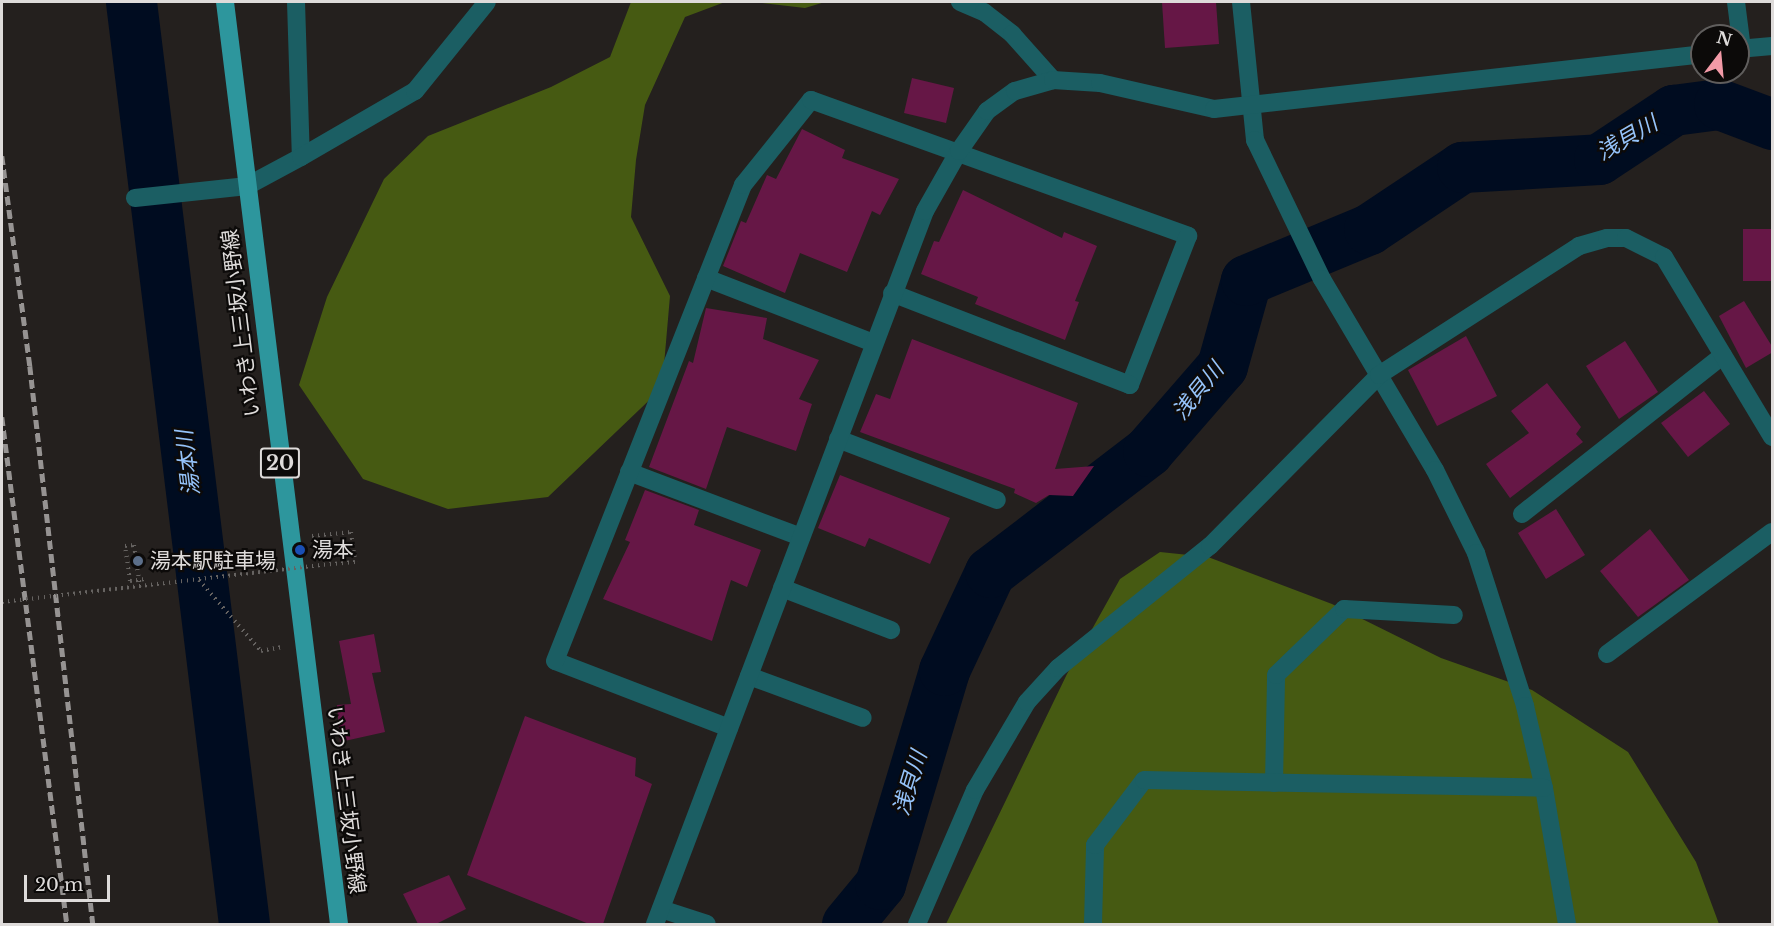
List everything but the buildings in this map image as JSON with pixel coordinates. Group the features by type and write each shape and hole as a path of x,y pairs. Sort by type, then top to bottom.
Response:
{"main road":[{"name":"いわき上三坂小野線","path":"225,2 339,924"}],"street":[{"path":"296,2 301,158"},
{"path":"135,198 247,186 301,158 415,91 488,2"},
{"path":"960,2 984,12 1012,34 1053,80"},
{"path":"1242,2 1254,107 1255,140 1322,279 1435,470 1476,553 1526,706 1544,788 1567,924"},
{"path":"1736,2 1738,24"},
{"path":"1750,48 1773,46"},
{"path":"707,924 658,917 873,343 925,211 959,152 987,111 1015,90 1053,80 1100,82 1214,109 1254,107 1690,55"},
{"path":"729,728 555,662 743,185 811,100 1188,236 1130,385 892,293"},
{"path":"917,924 975,790 1027,702 1066,660 1210,546 1379,375 1580,246 1607,238 1626,238 1664,256 1773,437"},
{"path":"706,278 873,343"},
{"path":"1522,514 1723,355"},
{"path":"838,439 997,500"},
{"path":"629,472 801,537"},
{"path":"1607,654 1773,532"},
{"path":"782,588 891,630"},
{"path":"1274,783 1276,675 1344,609 1454,615"},
{"path":"749,676 863,718"},
{"path":"1093,924 1095,845 1144,780 1544,788"}],"path":[{"path":"2,602 355,562 351,532 312,536"},
{"path":"140,587 134,545 125,546 130,581 145,579"},
{"path":"199,580 261,651 276,648"}],"green space":[{"path":"631,2 725,2 685,17 645,105 636,160 631,217 670,296 662,388 548,497 448,509 363,479 299,385 327,297 384,179 428,136 551,87 610,57"},
{"path":"754,2 825,2 805,8"},
{"path":"1160,552 1208,557 1332,604 1441,658 1532,690 1628,752 1696,862 1719,924 946,924 1067,674 1120,579"}],"waterway":[{"name":"湯本川","path":"131,2 244,924"},
{"name":"浅貝川","path":"847,924 880,884 944,670 990,572 1148,451 1222,366 1246,280 1369,229 1462,167 1599,159 1673,110 1719,104 1772,124"}],"railway":[{"path":"2,156 30,366 93,924"},
{"path":"2,417 67,924"}],"place":[{"name":"湯本","path":"300,550"},
{"name":"湯本駅駐車場","path":"138,561"}]}
